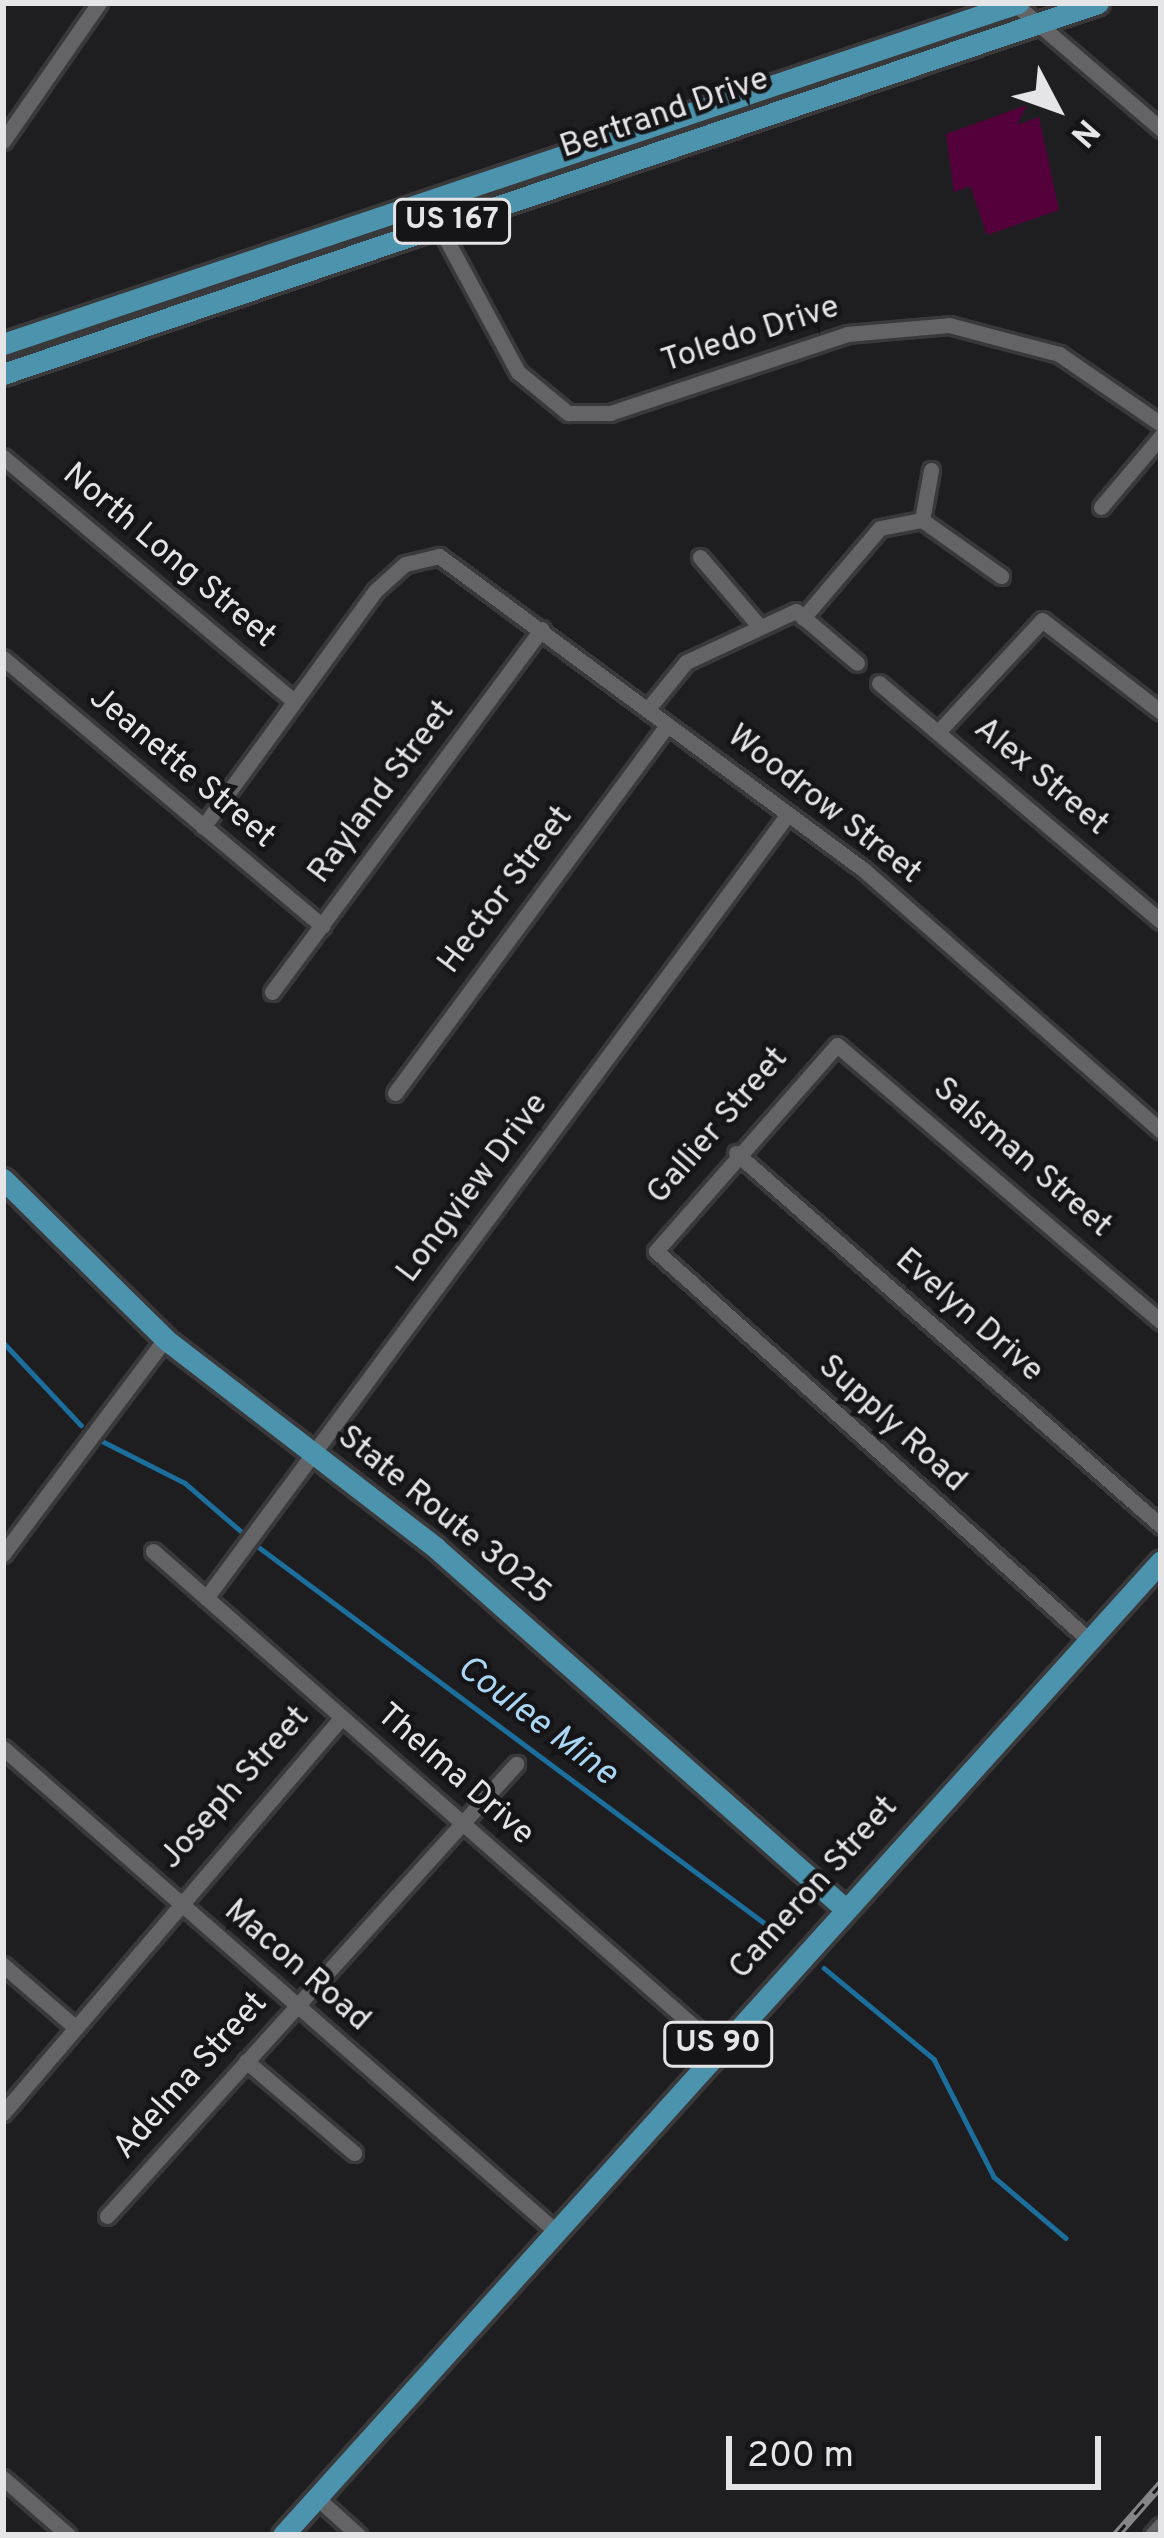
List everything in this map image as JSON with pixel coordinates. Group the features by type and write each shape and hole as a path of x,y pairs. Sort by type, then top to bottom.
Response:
{"main road":[{"name":"Bertrand Drive","path":"3,344 1016,3"},
{"name":"Bertrand Drive","path":"3,374 1098,3"},
{"name":"State Route 3025","path":"3,1179 165,1339 484,1588 843,1907"},
{"name":"Cameron Street","path":"283,2535 716,2046 1161,1561"}],"street":[{"path":"3,141 99,3"},
{"path":"1016,3 1161,129"},
{"name":"Toledo Drive","path":"439,226 518,373 568,413 610,413 848,334 949,325 1059,353 1161,424"},
{"path":"249,263 253,288"},
{"path":"1100,507 1161,436"},
{"name":"North Long Street","path":"3,457 294,701"},
{"path":"922,520 931,470"},
{"path":"647,710 686,662 760,627 803,617 880,528 922,520 1001,576"},
{"name":"Woodrow Street","path":"294,701 375,591 429,555 542,629 788,814 1161,1131"},
{"path":"700,557 760,627"},
{"path":"803,617 857,663"},
{"path":"938,731 1042,620 1161,712"},
{"name":"Rayland Street","path":"272,992 542,629"},
{"name":"Jeanette Street","path":"3,658 322,926"},
{"name":"Alex Street","path":"879,682 1161,921"},
{"path":"203,827 294,701"},
{"name":"Hector Street","path":"395,1093 667,724"},
{"name":"Longview Drive","path":"206,1598 788,814"},
{"name":"Gallier Street","path":"656,1255 736,1153 838,1045"},
{"name":"Salsman Street","path":"838,1045 1161,1322"},
{"name":"Evelyn Drive","path":"736,1153 1161,1526"},
{"name":"Supply Road","path":"656,1255 1089,1640"},
{"path":"3,1554 165,1339"},
{"name":"Thelma Drive","path":"153,1551 716,2046"},
{"name":"Joseph Street","path":"3,2113 174,1901 342,1717"},
{"path":"3,1775 9,1754"},
{"name":"Macon Road","path":"9,1754 552,2228"},
{"name":"Adelma Street","path":"107,2216 516,1764"},
{"path":"3,1965 76,2028"},
{"path":"246,2061 354,2152"},
{"path":"3,2478 68,2535"},
{"path":"316,2497 358,2535"},
{"path":"1152,2535 1161,2525"}],"building":[{"path":"1027,105 1017,125 1039,117 1059,210 987,235 970,186 954,192 946,134"}],"waterway":[{"name":"Coulee Mine","path":"3,1342 81,1425"},
{"name":"Coulee Mine","path":"102,1441 185,1483 242,1532"},
{"name":"Coulee Mine","path":"260,1548 783,1937"},
{"name":"Coulee Mine","path":"824,1968 934,2059 994,2177 1066,2238"}],"railway":[{"path":"1116,2535 1161,2484"}]}
